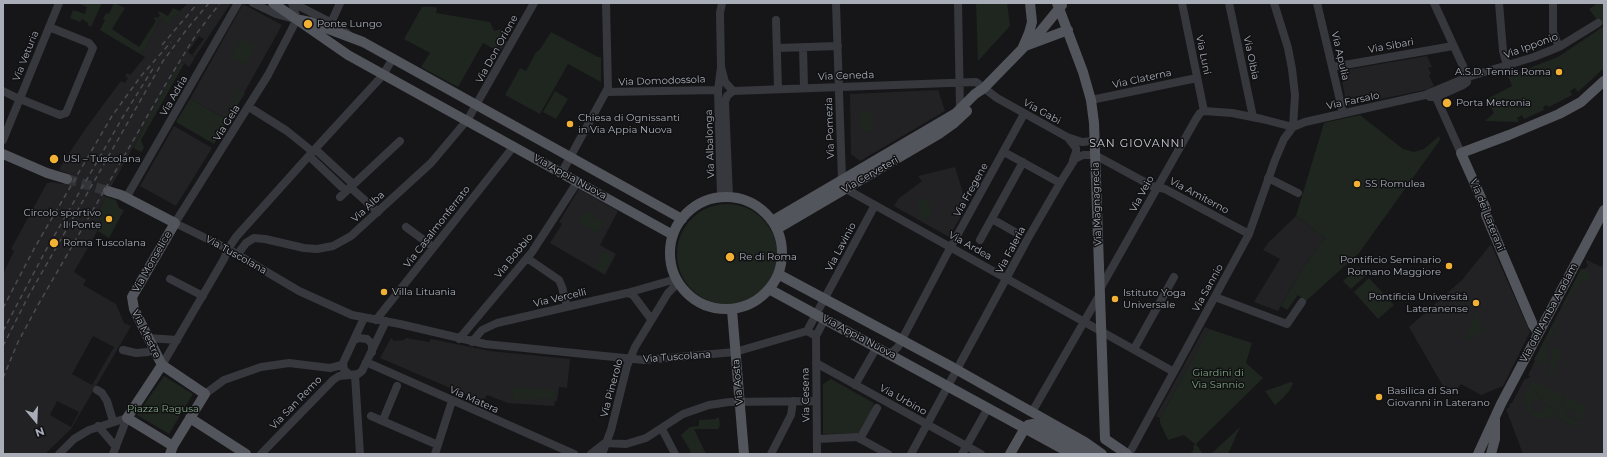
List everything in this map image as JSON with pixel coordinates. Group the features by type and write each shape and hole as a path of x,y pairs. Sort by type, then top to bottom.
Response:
{"main road":[{"path":"273,3 297,20"},
{"path":"1029,41 1032,16 1030,3"},
{"path":"950,121 976,101 984,88 1042,28 1060,5"},
{"name":"Via Magnagrecia","path":"1060,5 1084,72 1091,100 1095,141 1101,331"},
{"path":"1032,16 1046,33 1053,35"},
{"name":"Via Appia Nuova","path":"297,20 331,26 355,38 682,219"},
{"name":"Via Appia Nuova","path":"297,20 327,41 383,74 562,172 673,235"},
{"path":"1029,41 1068,30"},
{"path":"1461,153 1510,135 1559,114 1581,102 1604,81"},
{"name":"Via Cerveteri","path":"775,225 844,184 939,134 960,109 975,94 984,88"},
{"name":"Via dei Laterani","path":"1461,153 1486,209 1486,215 1534,328 1538,332"},
{"path":"3,154 47,173 66,179"},
{"name":"Via Tuscolana","path":"108,191 126,198 175,223"},
{"path":"725,197 743,200 755,205 763,211 775,225 782,250 781,266 769,289 752,304 732,310 718,309 703,304 686,293 677,281 670,255 673,235 682,219 699,204 725,197"},
{"name":"Via dell'Amba Aradam","path":"1478,454 1538,332 1604,210"},
{"path":"156,214 165,228 164,241"},
{"name":"Via Monselice","path":"132,302 133,293 175,223"},
{"name":"Via Appia Nuova","path":"778,274 825,298 1032,412 1085,442 1099,453"},
{"name":"Via Appia Nuova","path":"769,289 1072,454"},
{"name":"Via Mestre","path":"132,302 134,309 162,365"},
{"name":"Via Aosta","path":"732,310 744,454"},
{"path":"1099,453 1105,439 1101,331"},
{"path":"162,365 205,394 171,450 127,418 162,365"},
{"path":"1491,454 1495,439 1495,417"},
{"path":"190,418 246,454"},
{"name":"Via Appia Nuova","path":"1025,428 1029,424 1036,425 1088,454"},
{"path":"1010,454 1025,428"},
{"path":"1105,439 1128,454"}],"street":[{"name":"Via Veturia","path":"3,140 59,3"},
{"name":"Via Adria","path":"126,198 238,3"},
{"path":"253,3 276,14 297,20 293,3"},
{"path":"293,3 331,26 340,3"},
{"name":"Via Don Orione","path":"477,106 534,3"},
{"path":"562,172 607,92 606,3"},
{"name":"Via Albalonga","path":"717,3 720,13"},
{"name":"Via Albalonga","path":"722,3 720,13 721,67 718,90 725,197"},
{"name":"Via Pomezia","path":"836,3 844,184"},
{"path":"958,3 960,109"},
{"name":"Via Luni","path":"1182,3 1204,111"},
{"name":"Via Olbia","path":"1229,3 1253,117"},
{"path":"1204,111 1232,113 1293,127 1295,96 1292,69 1288,48 1274,3"},
{"name":"Via Apulia","path":"1317,3 1343,113"},
{"path":"1434,3 1468,77 1468,81 1465,85 1436,97"},
{"path":"1499,3 1502,45 1507,66"},
{"path":"1553,3 1553,32 1559,47"},
{"name":"Via Gela","path":"175,223 249,107 297,20"},
{"path":"776,20 778,88"},
{"name":"Via Ipponio","path":"1440,89 1468,77 1507,66 1559,47 1598,23"},
{"path":"3,90 19,99 60,115 65,114 93,49 89,43 49,27"},
{"path":"777,48 838,46"},
{"name":"Via Sibari","path":"1333,66 1453,46"},
{"path":"803,47 804,87"},
{"path":"162,365 224,259 228,249 246,224 383,74 392,58"},
{"name":"Via Albalonga","path":"721,67 725,82 732,91 727,96 725,102 725,197"},
{"name":"Via Claterna","path":"1091,100 1197,78"},
{"name":"Via Ceneda","path":"732,91 960,82 976,82 984,88"},
{"name":"Via Gabi","path":"984,88 1024,114 1066,137 1082,142 1095,141"},
{"path":"1436,97 1436,93 1440,89"},
{"name":"Via Farsalo","path":"1293,127 1305,122 1418,97 1440,89"},
{"name":"Via Domodossola","path":"607,92 718,90"},
{"name":"Via Albalonga","path":"718,90 725,102"},
{"name":"Via Farsalo","path":"1418,97 1436,97"},
{"name":"Via dei Laterani","path":"1436,97 1461,153"},
{"path":"467,121 477,106"},
{"path":"249,107 287,131 378,212"},
{"name":"Via Veio","path":"1084,321 1196,119 1200,113 1204,111"},
{"name":"Via Fregene","path":"890,354 897,349 1024,114"},
{"name":"Via Alba","path":"256,238 304,248 324,249 346,239 378,212 431,163 467,121"},
{"name":"Via Sannio","path":"1128,454 1249,234 1268,178 1284,139 1293,127"},
{"path":"1066,137 1076,148 1073,160"},
{"path":"340,197 400,141"},
{"name":"Via Casalmonferrato","path":"376,320 514,146"},
{"path":"1004,152 1060,183"},
{"path":"1073,160 1083,155 1095,155"},
{"name":"Via Amiterno","path":"1095,155 1152,186 1158,186 1165,189 1249,234"},
{"name":"Via Faleria","path":"956,370 1073,160"},
{"path":"980,240 1023,162"},
{"path":"1268,178 1298,193"},
{"name":"Via Bobbio","path":"459,338 527,258 578,181"},
{"name":"Via Ardea","path":"844,184 875,205 1174,372"},
{"name":"Via Lavinio","path":"821,317 825,298 875,205"},
{"path":"992,219 1015,232"},
{"name":"Via Tuscolana","path":"175,223 228,249 299,291 352,315 386,322"},
{"path":"237,255 246,242 256,238 246,224"},
{"path":"406,227 433,247"},
{"path":"527,258 558,280 562,287 567,307"},
{"path":"1134,349 1174,277"},
{"path":"170,279 202,296"},
{"name":"Via Vercelli","path":"472,342 482,330 497,323 677,281"},
{"name":"Via Pinerolo","path":"602,454 611,430 630,359 640,336 677,281"},
{"path":"627,293 633,295 652,319"},
{"path":"1215,297 1287,324 1302,302"},
{"path":"821,317 816,336 807,331 821,317"},
{"path":"364,318 342,365 344,370 353,375 361,372 386,322 459,338"},
{"path":"1032,412 1084,321"},
{"name":"Via Tuscolana","path":"459,338 472,342 498,346 644,360 735,352 807,331"},
{"name":"Via Cesena","path":"816,336 817,454"},
{"path":"148,338 177,340"},
{"path":"354,340 362,338 369,341 372,345 372,352"},
{"path":"123,350 136,353 148,352 154,349"},
{"path":"855,384 874,352"},
{"name":"Via Matera","path":"366,362 574,454"},
{"path":"205,394 224,380 261,367 289,363 330,368 342,365"},
{"name":"Via Urbino","path":"816,363 981,454"},
{"path":"911,454 956,370"},
{"path":"353,375 360,454"},
{"name":"Via San Remo","path":"261,454 333,380 339,376 353,375"},
{"path":"383,420 397,386"},
{"path":"97,390 102,393 107,401 113,421"},
{"path":"435,454 452,401"},
{"path":"771,454 791,415 793,401"},
{"path":"591,454 606,443 618,444 635,442 650,437 678,417 700,407 713,404 740,402 816,401"},
{"path":"860,439 877,408"},
{"path":"962,454 988,408"},
{"path":"371,416 438,445"},
{"path":"59,454 78,436 89,430 113,421 127,418"},
{"path":"115,450 127,418"},
{"path":"98,426 115,450"},
{"path":"662,429 675,454"},
{"path":"817,439 857,437 888,454"}],"shaded area":[{"path":"188,3 231,3 195,57 192,55 204,39 199,36 188,52 195,58 189,67 182,62 162,95 112,185 104,196 106,197 95,216 103,221 74,272 86,280 83,285 116,304 124,323 131,326 71,429 45,454 3,454 3,274 14,251 11,249 47,183 52,182 63,184 69,174 59,170 62,164 86,128 121,81 125,83 128,78 125,76 127,73 130,75 145,57 140,54 145,50 160,19 168,23","holes":["93,336 114,347 92,385 72,374","57,401 79,412 71,427 50,415"]},
{"path":"243,4 282,25 229,120 190,99"},
{"path":"1427,56 1432,67 1428,68 1431,73 1429,75 1434,86 1429,89 1347,106 1340,71"},
{"path":"938,90 945,111 860,161 851,154 850,94"},
{"path":"174,126 212,148 176,206 140,186"},
{"path":"955,167 967,206 949,237 894,206 898,199 922,181 918,176"},
{"path":"579,189 618,211 600,245 616,254 605,275 550,243 562,224 559,222"},
{"path":"1296,216 1325,238 1304,266 1278,311 1254,302 1280,259 1263,250 1269,242"},
{"name":"Pontificia Università Lateranense","path":"1491,244 1530,332 1503,386 1481,395 1461,384 1453,394 1444,388 1409,327 1462,280"},
{"path":"1587,260 1601,267 1604,263 1604,454 1523,454 1506,409 1510,407 1509,404 1512,403 1524,380 1530,377 1528,375 1535,361 1534,360 1581,269 1585,269 1588,265 1586,262"},
{"path":"1205,327 1209,329 1160,418 1156,416"},
{"path":"391,338 394,341 404,340 406,338 429,342 431,339 490,351 570,359 567,388 559,387 557,401 555,401 554,406 508,403 487,395 483,402 380,358"}],"green space":[{"path":"77,3 102,3 91,27 82,19 80,22 70,18 73,10 85,14 87,7"},
{"path":"114,3 125,8 112,29 139,47 156,21 154,19 155,17 158,18 160,15 158,13 159,11 168,16 173,8 180,11 168,24 160,19 145,50 140,54 100,30 105,20 103,19 106,13 109,14"},
{"path":"976,3 1007,3 1010,26 978,61"},
{"path":"1598,3 1604,3 1604,23 1601,25 1589,9"},
{"path":"422,7 437,8 436,13 490,22 494,31 501,29 507,43 499,52 483,43 458,87 421,67 430,53 404,39"},
{"name":"A.S.D. Tennis Roma","path":"1604,26 1604,68 1578,92 1575,88 1570,91 1572,95 1549,107 1547,105 1543,107 1544,110 1524,119 1522,115 1517,118 1519,122 1485,121 1494,113 1487,99 1512,86 1508,76 1558,57"},
{"path":"551,32 598,57 601,57 601,82 568,64 540,114 505,95 520,68 526,71 535,54 541,48"},
{"path":"241,38 255,46 245,65 231,57"},
{"path":"181,62 184,64 141,140 144,148 141,152 133,148 162,94"},
{"path":"233,87 245,93 214,144 176,122 190,99 223,117 238,93 232,89"},
{"path":"555,91 568,99 556,119 543,112"},
{"path":"872,112 872,130 860,131 859,113"},
{"name":"SS Romulea","path":"1360,115 1403,149 1414,152 1424,149 1439,136 1440,140 1359,253 1306,301 1298,295 1287,310 1281,306 1304,266 1325,238 1296,216 1324,123"},
{"name":"Circolo sportivo Il Ponte","path":"106,197 116,200 119,208 124,210 109,238 98,231 103,221 95,217"},
{"path":"928,198 932,218 921,220 917,200"},
{"path":"727,204 746,207 763,218 774,235 777,254 774,273 763,290 746,301 727,304 708,301 691,290 680,273 677,254 680,235 691,218 708,207"},
{"path":"585,211 604,222 598,233 578,222"},
{"path":"604,252 613,256 603,273 595,268"},
{"path":"1358,267 1366,275 1351,289 1343,281"},
{"path":"1581,269 1585,269 1590,273 1588,286 1586,280 1581,282 1580,285 1576,287 1567,304 1561,308"},
{"path":"1369,278 1394,305 1378,319 1354,292"},
{"path":"1476,312 1485,331 1467,340 1466,337"},
{"path":"1557,317 1556,328 1547,344 1546,363 1540,365 1542,361 1539,360 1538,362 1534,360"},
{"name":"Giardini di Via Sannio","path":"1209,329 1252,343 1246,363 1263,378 1196,444 1203,454 1190,454 1194,449 1193,447 1195,444 1184,435 1168,440 1160,423 1160,418"},
{"path":"1553,345 1561,354 1556,361 1558,367 1553,369 1554,374 1552,375 1548,371"},
{"name":"Piazza Ragusa","path":"164,376 193,394 169,434 137,415"},
{"path":"831,379 874,403 870,415 860,433 823,434 823,384"},
{"path":"1532,381 1563,395 1564,398 1558,410 1547,404 1530,386"},
{"path":"1291,382 1293,383 1290,390 1275,405 1265,391"},
{"path":"1529,386 1540,398 1531,404 1533,411 1538,413 1541,412 1544,405 1557,411 1555,417 1544,419 1534,418 1529,412 1524,399"},
{"path":"514,387 556,390 555,399 535,398 534,401 513,400"},
{"path":"1566,397 1587,406 1581,421 1574,417 1577,413 1574,409 1572,408 1570,410 1562,405"},
{"path":"1562,407 1570,411 1569,413 1566,412 1565,415 1580,423 1577,428 1557,417"},
{"path":"719,418 720,425 718,429 694,429 706,454 691,454 681,435 690,427 699,426 699,420"},
{"path":"1240,427 1228,454 1211,454"}],"tunnel":[{"path":"67,179 108,191"}],"railway":[{"path":"162,45 198,3"},
{"path":"3,346 29,295 163,61 209,3"},
{"path":"3,378 18,342 38,305 167,82 197,33 220,3"},
{"path":"3,308 35,247 112,116 141,76 171,42"},
{"path":"3,331 46,250 124,115 154,67"}],"place":[{"name":"Ponte Lungo","path":"308,24"},
{"name":"A.S.D. Tennis Roma","path":"1559,72"},
{"name":"Porta Metronia","path":"1447,103"},
{"name":"Chiesa di Ognissanti in Via Appia Nuova","path":"570,124"},
{"name":"USI – Tuscolana","path":"54,159"},
{"name":"SS Romulea","path":"1357,184"},
{"name":"Circolo sportivo Il Ponte","path":"109,219"},
{"name":"Roma Tuscolana","path":"54,243"},
{"name":"Re di Roma","path":"730,257"},
{"name":"Pontificio Seminario Romano Maggiore","path":"1449,266"},
{"name":"Villa Lituania","path":"384,292"},
{"name":"Istituto Yoga Universale","path":"1115,299"},
{"name":"Pontificia Università Lateranense","path":"1476,303"},
{"name":"Basilica di San Giovanni in Laterano","path":"1379,397"}],"district":[{"name":"SAN GIOVANNI","path":"1137,144"}]}
